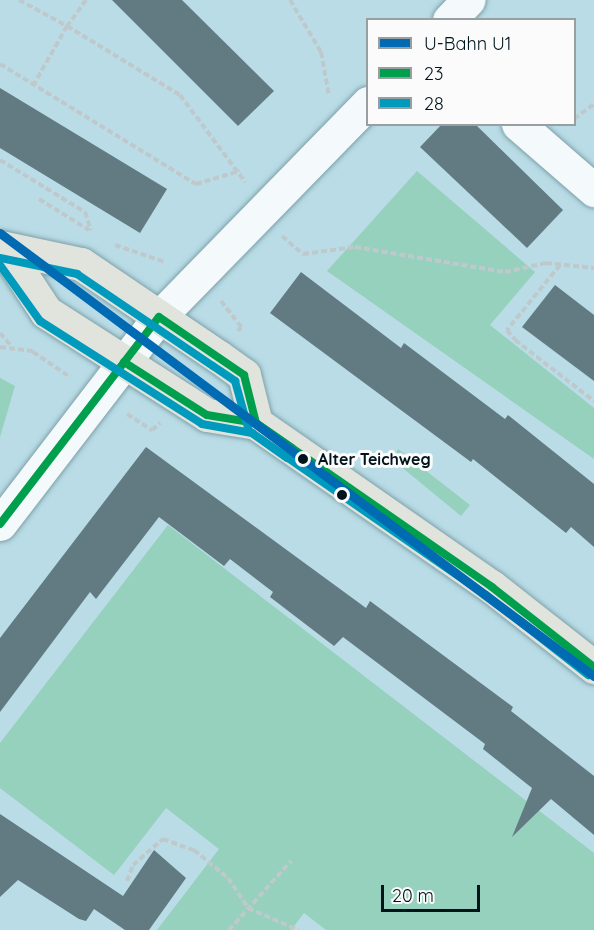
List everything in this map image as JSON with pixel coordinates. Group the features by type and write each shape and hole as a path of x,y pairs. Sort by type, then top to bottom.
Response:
{"main road":[{"path":"3,249 81,264 244,375 256,423"},
{"path":"3,249 46,312 207,415 256,423 492,588 594,667"}],"street":[{"path":"451,18 468,0"},
{"path":"0,524 159,317 366,105"},
{"path":"520,126 594,190"}],"path":[{"path":"19,0 68,26 180,95 240,171 258,215 303,254 355,248 505,272 546,263 594,268"},
{"path":"34,84 86,0"},
{"path":"290,0 321,52 336,135"},
{"path":"0,64 196,183 240,171"},
{"path":"576,118 594,104"},
{"path":"0,160 85,212 92,231"},
{"path":"39,199 71,219"},
{"path":"115,244 200,275"},
{"path":"560,264 507,330 594,401"},
{"path":"0,333 12,347"},
{"path":"127,881 133,865 163,839 194,850 220,871 248,908 298,930"},
{"path":"229,930 291,861"}],"green space":[{"path":"417,171 535,272 490,325 594,408 594,459 327,271"},
{"path":"0,378 15,386 0,437"},
{"path":"398,449 470,505 461,516 393,460"},
{"path":"168,525 594,853 594,930 326,930 304,913 291,930 157,930 219,849 166,808 114,875 0,788 0,743"}],"building":[{"path":"112,0 182,0 274,91 238,126"},
{"path":"0,88 167,189 140,233 0,148"},
{"path":"440,126 477,126 563,210 527,248 420,147"},
{"path":"301,272 401,348 404,343 505,419 508,415 594,484 594,547 571,527 566,533 473,459 471,462 270,313"},
{"path":"555,285 594,315 594,381 522,327"},
{"path":"146,447 366,608 370,601 513,707 511,711 594,776 594,835 551,799 512,837 532,788 483,749 485,744 343,637 334,646 270,597 273,592 230,559 224,566 159,517 96,599 90,592 0,712 0,638"},
{"path":"0,814 123,896 154,850 186,878 149,930 125,930 94,909 86,921 79,919 18,880 0,897"}],"metro line":[{"name":"U1","path":"0,233 594,676"}],"transit line":[{"name":"28","path":"0,258 77,274 235,381 249,431 486,595 588,675"},
{"name":"28","path":"0,265 40,321 202,424 252,433 287,458"},
{"name":"23","path":"0,524 159,317 244,375 256,423 492,587 594,667"},
{"name":"23","path":"124,362 207,415 256,423 292,448"}],"place":[{"name":"Alter Teichweg","path":"303,459"}]}
